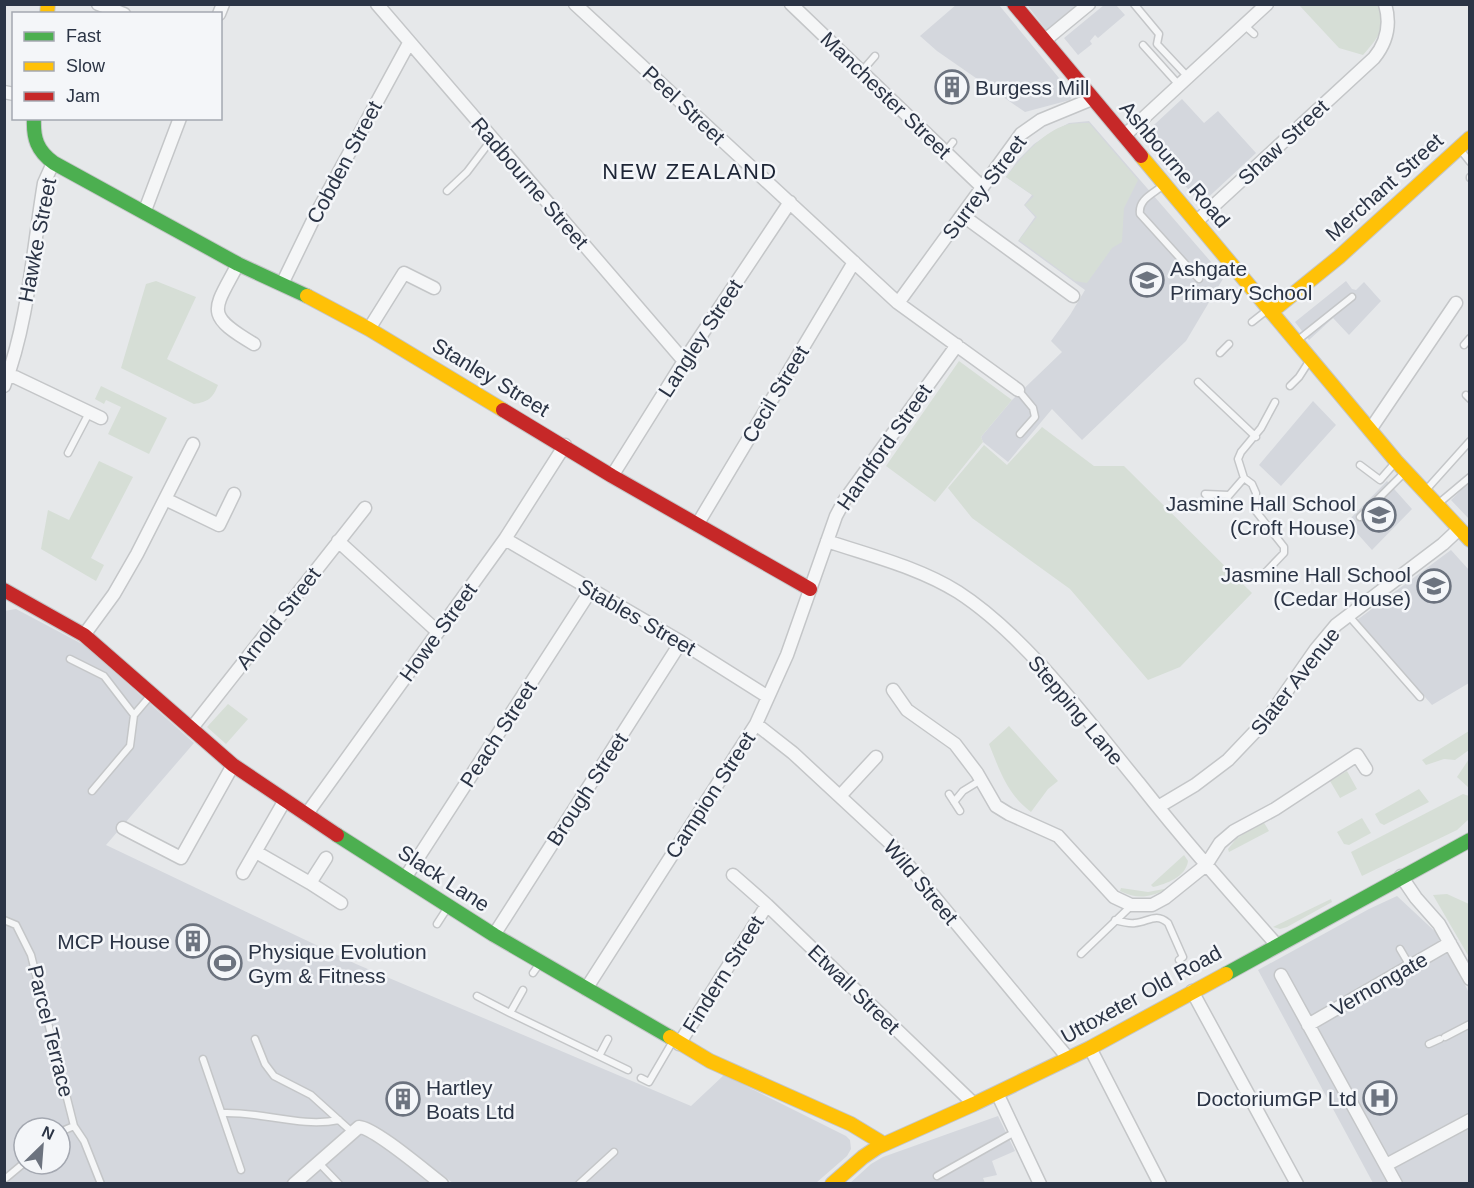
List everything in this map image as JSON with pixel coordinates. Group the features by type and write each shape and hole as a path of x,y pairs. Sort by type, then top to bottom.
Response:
{"street":[{"path":"98,4 119,12"},
{"name":"Radbourne Street","path":"377,4 684,361"},
{"name":"Peel Street","path":"575,4 898,303 1018,390"},
{"name":"Manchester Street","path":"791,4 862,71 949,147 981,186"},
{"name":"Ashbourne Road","path":"1014,4 1310,360 1424,492 1470,540"},
{"path":"1044,41 1089,4"},
{"path":"1124,136 1184,81 1249,30 1267,4"},
{"name":"Shaw Street","path":"1196,222 1374,58 1382,47 1388,26 1385,4"},
{"name":"Cobden Street","path":"282,284 316,214 409,43"},
{"name":"Surrey Street","path":"898,303 981,186 1027,129 1041,120 1092,99"},
{"path":"34,120 35,145 53,163"},
{"path":"144,213 179,120"},
{"name":"Merchant Street","path":"1270,311 1339,256 1470,138"},
{"name":"Stanley Street","path":"53,163 238,264 369,329 565,445 612,476 810,589"},
{"name":"Hawke Street","path":"6,380 20,330 44,183 53,163"},
{"name":"Langley Street","path":"612,476 684,361 790,202"},
{"path":"962,215 1073,296"},
{"name":"Cecil Street","path":"697,525 854,262"},
{"path":"238,264 220,299 218,314 225,326 254,344"},
{"path":"369,329 404,273 434,288"},
{"path":"1370,430 1456,303"},
{"name":"Handford Street","path":"810,589 836,516 844,501 957,345"},
{"path":"6,380 15,378 101,418"},
{"path":"84,634 114,594 193,444"},
{"name":"Howe Street","path":"306,815 505,539 565,445"},
{"path":"165,499 219,525 234,494"},
{"name":"Arnold Street","path":"191,729 365,508"},
{"name":"Slater Avenue","path":"1158,807 1195,785 1228,760 1268,718 1316,649 1348,615 1459,529"},
{"name":"Stables Street","path":"505,539 681,642 768,697"},
{"path":"338,541 438,632"},
{"name":"Stepping Lane","path":"827,542 906,567 966,597 1030,655 1276,944"},
{"name":"Campion Street","path":"586,989 756,724 787,655 810,589"},
{"name":"Peach Street","path":"405,878 591,590"},
{"name":"Slack Lane","path":"10,595 84,634 233,765 306,815 494,935 537,968 586,989 621,1017 676,1042 710,1061 851,1124 884,1144"},
{"name":"Brough Street","path":"494,935 681,642"},
{"path":"894,690 907,710 955,744 982,780 996,806 1058,836 1114,897 1131,905 1152,905 1165,898 1206,864 1220,843 1234,831 1275,809 1357,755 1366,770"},
{"name":"Wild Street","path":"756,724 793,753 889,842 1068,1059"},
{"path":"840,796 876,757"},
{"path":"123,828 181,858 233,765"},
{"path":"243,873 285,800"},
{"name":"Uttoxeter Old Road","path":"832,1184 863,1157 884,1144 1090,1048 1276,944 1470,840"},
{"path":"256,852 341,903"},
{"path":"310,883 326,858"},
{"name":"Etwall Street","path":"733,875 974,1104"},
{"path":"1401,876 1416,898 1439,924 1470,979"},
{"name":"Findern Street","path":"676,1042 767,905"},
{"name":"Vernongate","path":"1308,1025 1450,942"},
{"name":"Vernongate","path":"1281,975 1396,1184"},
{"path":"1192,991 1297,1184"},
{"path":"1090,1048 1161,1184"},
{"path":"997,1093 1040,1184"},
{"path":"1386,1165 1470,1120"},
{"path":"294,1184 352,1132 359,1127 364,1127 442,1184"}],"lane":[{"path":"1134,4 1159,34 1157,44 1184,81"},
{"path":"1143,45 1184,81"},
{"path":"862,71 876,57"},
{"path":"447,190 467,172 492,139"},
{"path":"1458,148 1470,162"},
{"path":"1164,185 1142,201 1140,214 1199,279"},
{"path":"1295,342 1352,297"},
{"path":"1252,322 1270,311"},
{"path":"1464,345 1470,338"},
{"path":"1220,353 1229,344"},
{"path":"1290,386 1310,360"},
{"path":"1198,382 1256,437"},
{"path":"1018,390 1033,408 1035,417 1020,434"},
{"path":"1261,578 1284,553 1284,547 1255,510 1256,493 1252,484 1244,478 1238,459 1245,446 1256,437 1275,402"},
{"path":"68,453 89,412"},
{"path":"1424,492 1470,441"},
{"path":"1359,465 1380,480 1401,466"},
{"path":"1360,517 1401,466"},
{"path":"1437,505 1470,477"},
{"path":"1229,495 1244,478"},
{"path":"1348,615 1420,697"},
{"path":"70,659 104,676 135,715"},
{"path":"92,791 129,746 135,715 151,694"},
{"path":"954,802 963,791 982,780"},
{"path":"949,794 960,811"},
{"path":"1081,954 1131,905"},
{"path":"437,924 449,907"},
{"path":"1115,920 1135,923 1155,917 1164,919 1184,957 1179,960"},
{"name":"Parcel Terrace","path":"4,920 16,925 31,955 74,1126 84,1141 101,1184"},
{"path":"1400,949 1410,966"},
{"path":"510,1013 523,990"},
{"path":"477,996 628,1070"},
{"path":"1429,1044 1470,1024"},
{"path":"255,1039 265,1064 274,1076 311,1095 352,1132"},
{"path":"599,1056 608,1039"},
{"path":"641,1078 649,1082 676,1042"},
{"path":"203,1059 241,1170"},
{"path":"222,1113 243,1112 312,1123 339,1120"},
{"path":"937,1176 1015,1132"},
{"path":"579,1184 614,1152"},
{"path":"319,1163 339,1184"}],"shaded area":[{"path":"957,4 999,5 1073,95 1070,100 1025,112 937,51 920,36"},
{"path":"1027,5 1080,5 1047,31"},
{"path":"1104,5 1116,5 1125,15 1098,38 1095,35 1090,41 1092,44 1078,55 1064,38"},
{"path":"1299,5 1379,5 1380,32 1363,55 1339,48"},
{"path":"1182,99 1204,123 1218,111 1256,153 1201,204 1142,136"},
{"name":"Ashgate Primary School","path":"1089,121 1224,277 1186,341 1082,440 1052,409 1008,462 983,442 981,437 1012,400 1062,352 1051,341 1085,290 1018,241 1035,217 1024,205 1032,195 1006,177 1018,160 1034,144 1069,123"},
{"path":"1089,123 1138,180 1124,208 1122,242 1112,248 1087,283 1075,281 1019,240 1037,217 1025,205 1034,196 1006,177 1026,153 1050,132 1069,124"},
{"path":"156,281 196,297 167,359 218,385 212,396 203,402 194,404 121,368 146,284"},
{"path":"1346,281 1352,289 1356,290 1364,282 1381,301 1349,335 1333,318 1309,340 1295,322"},
{"path":"959,361 1012,400 981,437 983,442 935,502 886,466"},
{"path":"101,386 167,418 149,454 108,434 121,407 106,400 104,404 95,399"},
{"path":"1313,401 1336,425 1281,486 1259,465"},
{"path":"1042,427 1094,466 1124,466 1252,593 1180,667 1148,680 1070,589 972,518 948,488 984,445 1007,465"},
{"path":"99,461 133,477 91,558 104,565 96,581 41,549 48,510 69,520"},
{"name":"Jasmine Hall School (Croft House)","path":"1387,481 1412,509 1372,550 1347,522"},
{"path":"1469,482 1469,519 1451,500"},
{"path":"1451,550 1469,570 1469,683 1432,705 1357,620"},
{"path":"16,609 84,645 194,743 106,845 356,964 691,1106 724,1075 846,1136 850,1140 851,1149 847,1156 816,1183 453,1183 401,1144 392,1154 433,1183 5,1184 4,611"},
{"path":"228,704 248,719 226,744 207,727"},
{"path":"1009,726 1058,781 1048,789 1031,812 1010,790 989,744"},
{"path":"1469,731 1469,750 1455,760 1444,759 1426,765 1422,760"},
{"path":"1469,759 1469,788 1457,777"},
{"path":"1347,771 1357,789 1340,798 1330,781"},
{"path":"1419,789 1429,802 1384,825 1380,823 1375,814"},
{"path":"1463,794 1469,796 1469,819 1457,830 1362,876 1351,852"},
{"path":"1362,818 1371,833 1349,845 1344,844 1337,832"},
{"path":"1263,821 1269,831 1229,852 1228,849 1236,839"},
{"path":"1184,855 1188,861 1184,871 1175,879 1164,884 1153,887 1151,885"},
{"path":"1121,888 1148,892 1165,890 1153,895 1137,896 1120,891"},
{"path":"1447,894 1469,904 1469,957 1433,895"},
{"path":"1397,896 1442,938 1469,993 1469,1183 1373,1183 1258,970"},
{"path":"1331,899 1332,902 1287,927 1280,929 1273,927"},
{"path":"998,1116 1015,1151 992,1161 997,1175 983,1178 985,1183 849,1184 871,1164 883,1157"}],"traffic: fast":[{"path":"34,120 37,144 54,163 238,264 307,296"},
{"path":"337,835 494,935 670,1037"},
{"path":"1226,974 1470,840"}],"traffic: slow":[{"path":"47,12 48,4"},
{"path":"1271,312 1339,257 1470,138"},
{"path":"1141,156 1396,461 1470,540"},
{"path":"307,296 369,329 503,410"},
{"path":"832,1184 878,1147 1090,1048 1226,974"},
{"path":"670,1037 710,1061 851,1124 884,1144"}],"traffic: jam":[{"path":"1014,4 1141,156"},
{"path":"503,410 612,476 810,589"},
{"path":"4,590 84,635 233,765 337,835"}],"place":[{"name":"Burgess Mill","path":"952,87"},
{"name":"Ashgate Primary School","path":"1147,280"},
{"name":"Jasmine Hall School (Croft House)","path":"1379,515"},
{"name":"Jasmine Hall School (Cedar House)","path":"1434,586"},
{"name":"MCP House","path":"193,941"},
{"name":"Physique Evolution Gym & Fitness","path":"225,963"},
{"name":"DoctoriumGP Ltd","path":"1380,1098"},
{"name":"Hartley Boats Ltd","path":"403,1099"}],"district":[{"name":"NEW ZEALAND","path":"690,171"}]}
